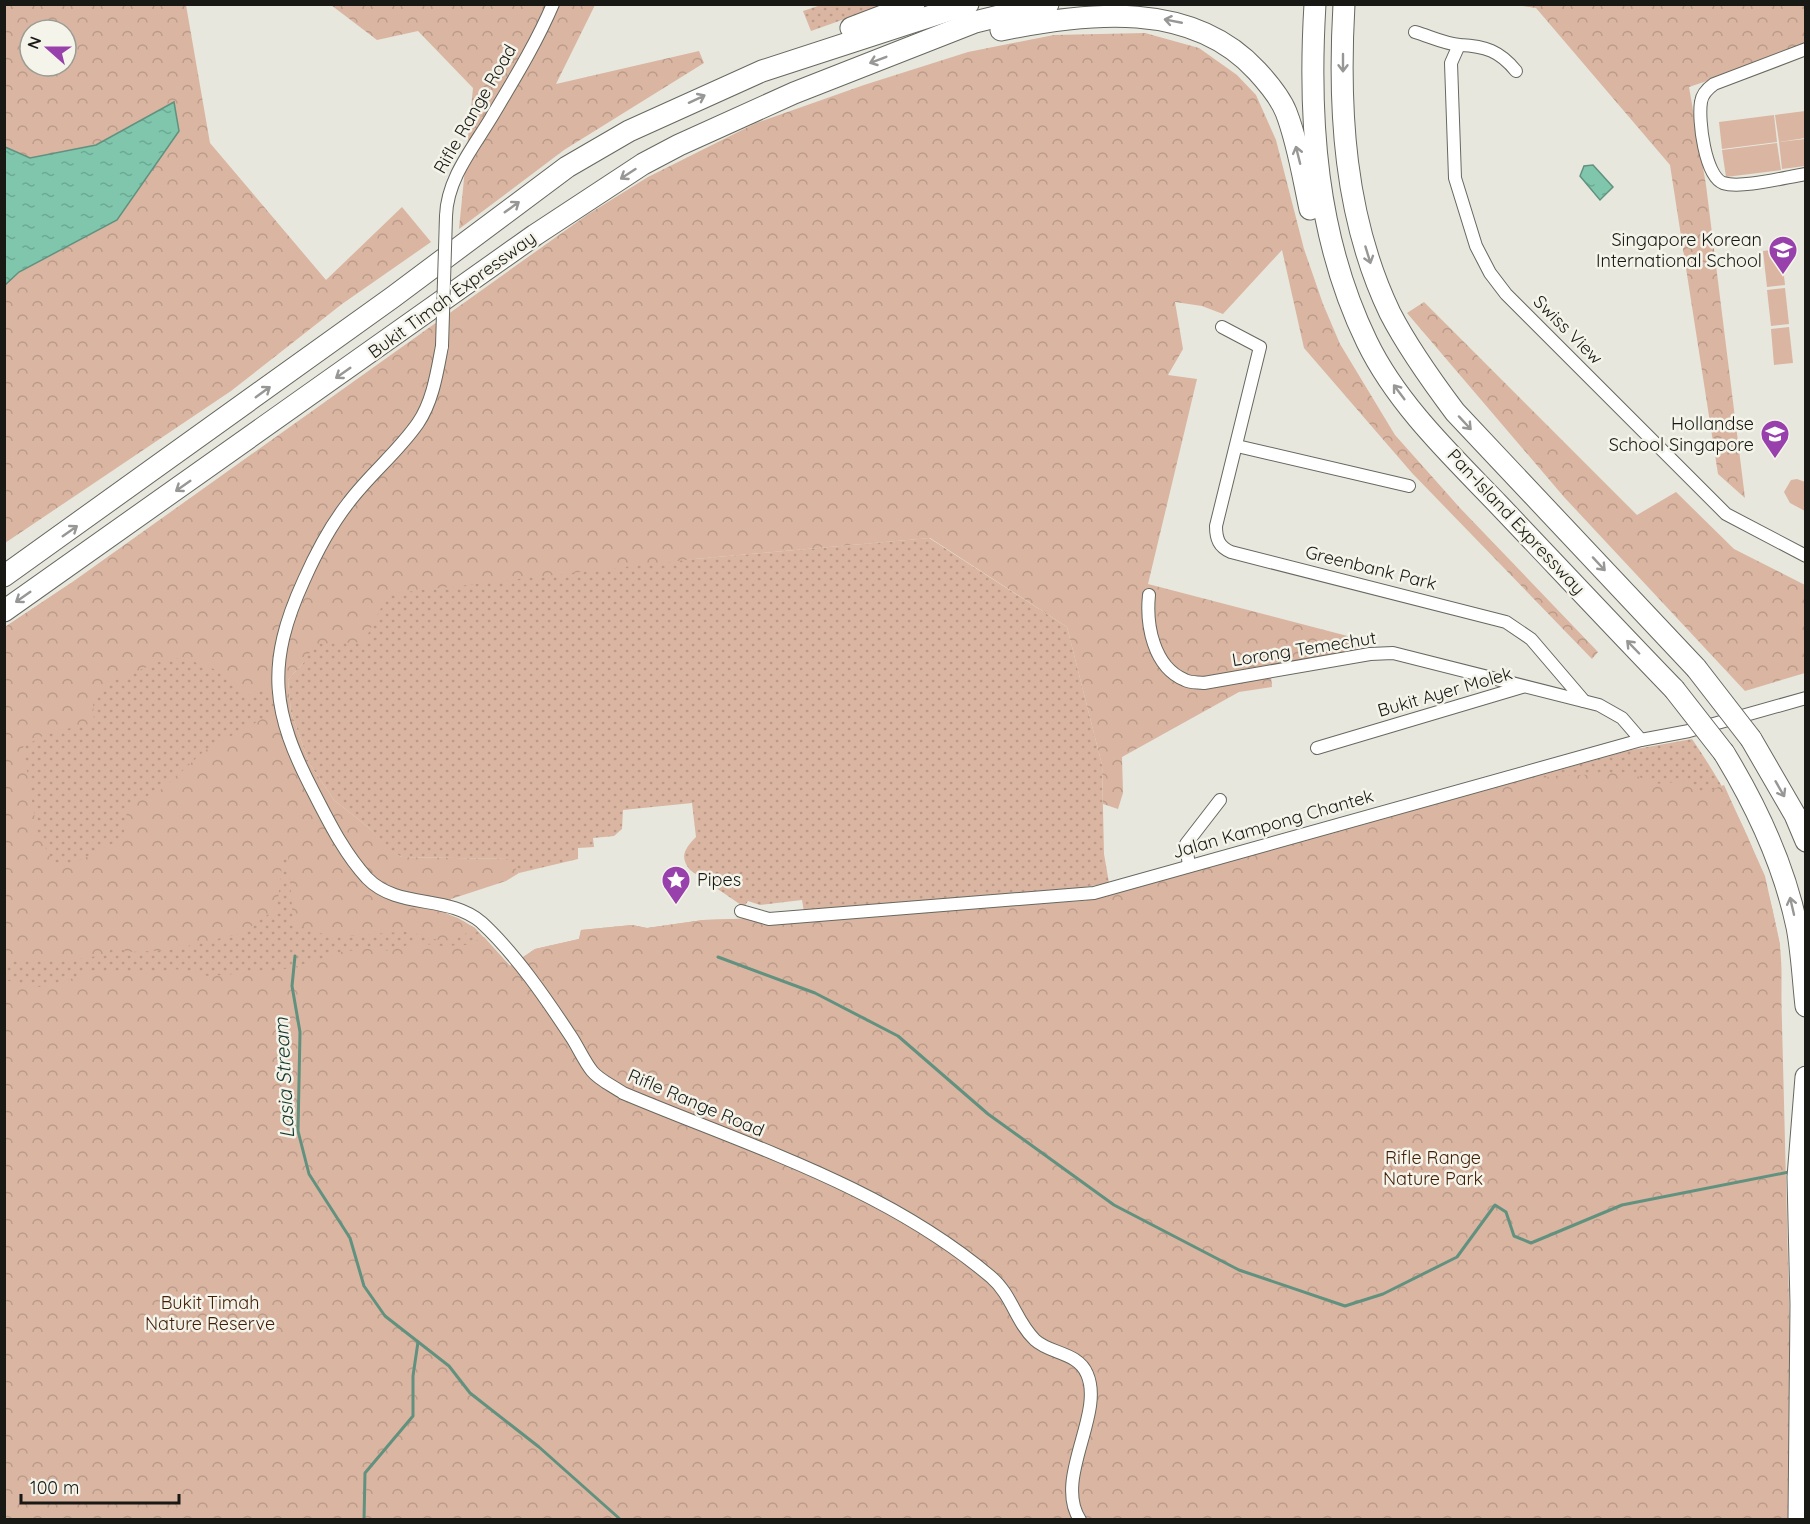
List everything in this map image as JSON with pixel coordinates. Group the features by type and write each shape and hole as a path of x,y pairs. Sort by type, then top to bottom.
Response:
{"highway":[{"path":"794,60 815,42 914,4"},
{"path":"794,60 968,4"},
{"name":"Bukit Timah Expressway","path":"4,610 535,235 643,164 679,145 794,93 975,22 1048,4"},
{"name":"Pan-Island Expressway","path":"1315,4 1311,72 1319,180 1331,243 1345,288 1368,343 1388,378 1411,408 1457,460 1674,689 1724,753 1763,825 1790,896 1797,930 1806,1006"},
{"name":"Pan-Island Expressway","path":"1344,4 1343,96 1348,177 1368,257 1390,313 1422,368 1455,412 1696,668 1751,739 1795,815 1806,841"},
{"path":"932,39 953,41 1053,20 1151,16 1185,23 1228,43 1262,76 1285,110 1300,159 1323,262 1329,273 1345,288"},
{"name":"Bukit Timah Expressway","path":"4,576 383,304 567,166 629,131 707,94 794,60"},
{"path":"1799,1520 1801,1304 1798,1177 1806,1077"}],"street":[{"name":"Rifle Range Road","path":"553,4 512,83 449,192 446,216 442,346 431,398 418,423 349,502 319,547 299,591 279,652 279,698 285,730 300,767 334,832 368,879 389,892 406,898 449,905 481,923 537,987 593,1072 623,1093 873,1197 940,1236 1005,1290 1025,1329 1037,1342 1077,1361 1087,1372 1091,1390 1072,1485 1072,1504 1080,1520"},
{"path":"1414,32 1459,45 1494,50 1516,71"},
{"name":"Swiss View","path":"1459,45 1451,63 1455,178 1476,246 1490,273 1506,294 1726,514 1806,556"},
{"path":"1806,49 1714,84 1703,96 1700,111 1709,168 1719,180 1736,184 1806,174"},
{"name":"Greenbank Park","path":"1222,327 1260,346 1216,526 1218,541 1225,549 1506,622 1532,639 1584,701"},
{"path":"1237,446 1409,486"},
{"name":"Lorong Temechut","path":"1149,595 1147,614 1150,638 1161,656 1185,681 1204,683 1370,654 1393,653 1524,687"},
{"name":"Bukit Ayer Molek","path":"1317,748 1524,687 1584,701 1616,713 1641,741"},
{"name":"Jalan Kampong Chantek","path":"741,910 769,919 1094,893 1641,741 1689,731 1806,698"},
{"path":"1189,866 1186,844 1220,800"}],"green space":[{"path":"5,5 186,5 210,143 326,280 402,207 431,242 342,304 231,391 5,543 4,285 174,102 96,145 30,158 5,147"},
{"path":"331,5 595,5 556,84 699,51 704,63 564,150 459,229 473,88 418,31 377,40"},
{"path":"821,5 884,5 811,31 803,11"},
{"path":"1515,5 1805,5 1805,48 1689,87 1706,185 1745,498 1718,474 1670,165 1536,8"},
{"path":"1145,33 1199,48 1237,75 1256,95 1276,140 1304,249 1340,344 1395,435 1460,508 1598,652 1592,659 1412,473 1304,348 1282,250 1223,314 1202,306 1175,302 1183,349 1168,375 1197,379 1148,584 1359,639 1355,651 1271,676 1272,687 1239,692 1122,757 1123,793 1118,809 1103,804 1102,765 1067,627 930,538 695,559 388,594 364,642 315,644 304,662 288,680 291,712 309,763 334,800 368,827 392,852 402,857 509,859 519,873 506,881 451,899 446,913 475,928 445,940 405,932 332,935 305,928 293,920 288,855 283,857 277,908 242,933 171,950 131,952 113,948 105,955 46,961 24,958 5,963 5,627 71,583 587,215 648,177 756,123 864,85 968,52 1054,35","holes":["171,657 212,668 228,679 244,696 275,686 284,714 266,717 204,751 164,788 128,805 123,838 67,867 52,861 37,831 23,747 48,733 94,723 93,702 113,681"]},
{"path":"1805,111 1805,138 1779,142 1775,115"},
{"path":"1774,115 1777,142 1722,149 1719,122"},
{"path":"1805,139 1805,166 1782,169 1779,142"},
{"path":"1777,143 1781,170 1726,177 1722,150"},
{"path":"1781,249 1785,285 1767,287 1763,251"},
{"path":"1785,288 1789,324 1771,326 1767,290"},
{"path":"1424,302 1637,515 1676,492 1734,549 1805,585 1805,673 1745,691 1564,497 1407,313"},
{"path":"1789,327 1793,363 1774,365 1771,329"},
{"path":"1797,479 1805,482 1805,511 1790,503 1784,492 1791,480"},
{"name":"Bukit Timah Nature Reserve","path":"929,538 1067,627 1102,765 1104,854 1109,883 1073,889 804,912 802,900 760,905 748,901 744,907 690,870 685,861 685,853 696,837 692,803 623,810 622,829 614,836 593,838 594,847 578,848 578,859 519,873 508,859 402,857 391,852 368,827 334,800 309,763 291,712 288,680 304,662 276,646 284,714 364,884 458,918 475,928 510,966 535,949 579,939 581,930 632,925 647,928 703,920 848,915 1085,901 1631,750 1692,739 1735,811 1758,861 1766,887 1774,914 1780,953 1781,1029 5,1520 5,627 71,583 695,559"},
{"name":"Rifle Range Nature Park","path":"1628,772 1655,784 1687,781 1703,793 1724,785 1765,876 1780,944 1792,1420 1790,1519 5,1519 4,980 40,987 66,981 89,971 154,974 175,969 208,976 277,971 328,958 340,952 374,948 385,951 416,943 442,946 466,945 484,937 510,966 535,949 579,939 581,930 632,925 647,928 703,920 848,915 1085,901 1122,889 1535,778"}],"water":[{"path":"174,102 179,131 117,220 19,272 5,285 5,147 30,158 96,145"},
{"path":"1593,165 1613,187 1600,200 1580,176 1584,166"}],"waterway":[{"name":"Lasia Stream","path":"295,956 292,986 300,1032 298,1131 309,1174 350,1238 364,1286 385,1316 449,1366 470,1393 539,1447 621,1520"},
{"path":"718,957 815,993 898,1036 988,1114 1114,1205 1239,1270 1345,1306 1383,1294 1457,1257 1495,1205 1506,1212 1514,1236 1531,1243 1622,1205 1789,1172"},
{"name":"Lasia Stream","path":"364,1520 365,1473 413,1416 413,1376 418,1342"}],"place":[{"name":"Singapore Korean International School","path":"1783,276"},
{"name":"Hollandse School Singapore","path":"1775,460"},
{"name":"Pipes","path":"676,906"}]}
